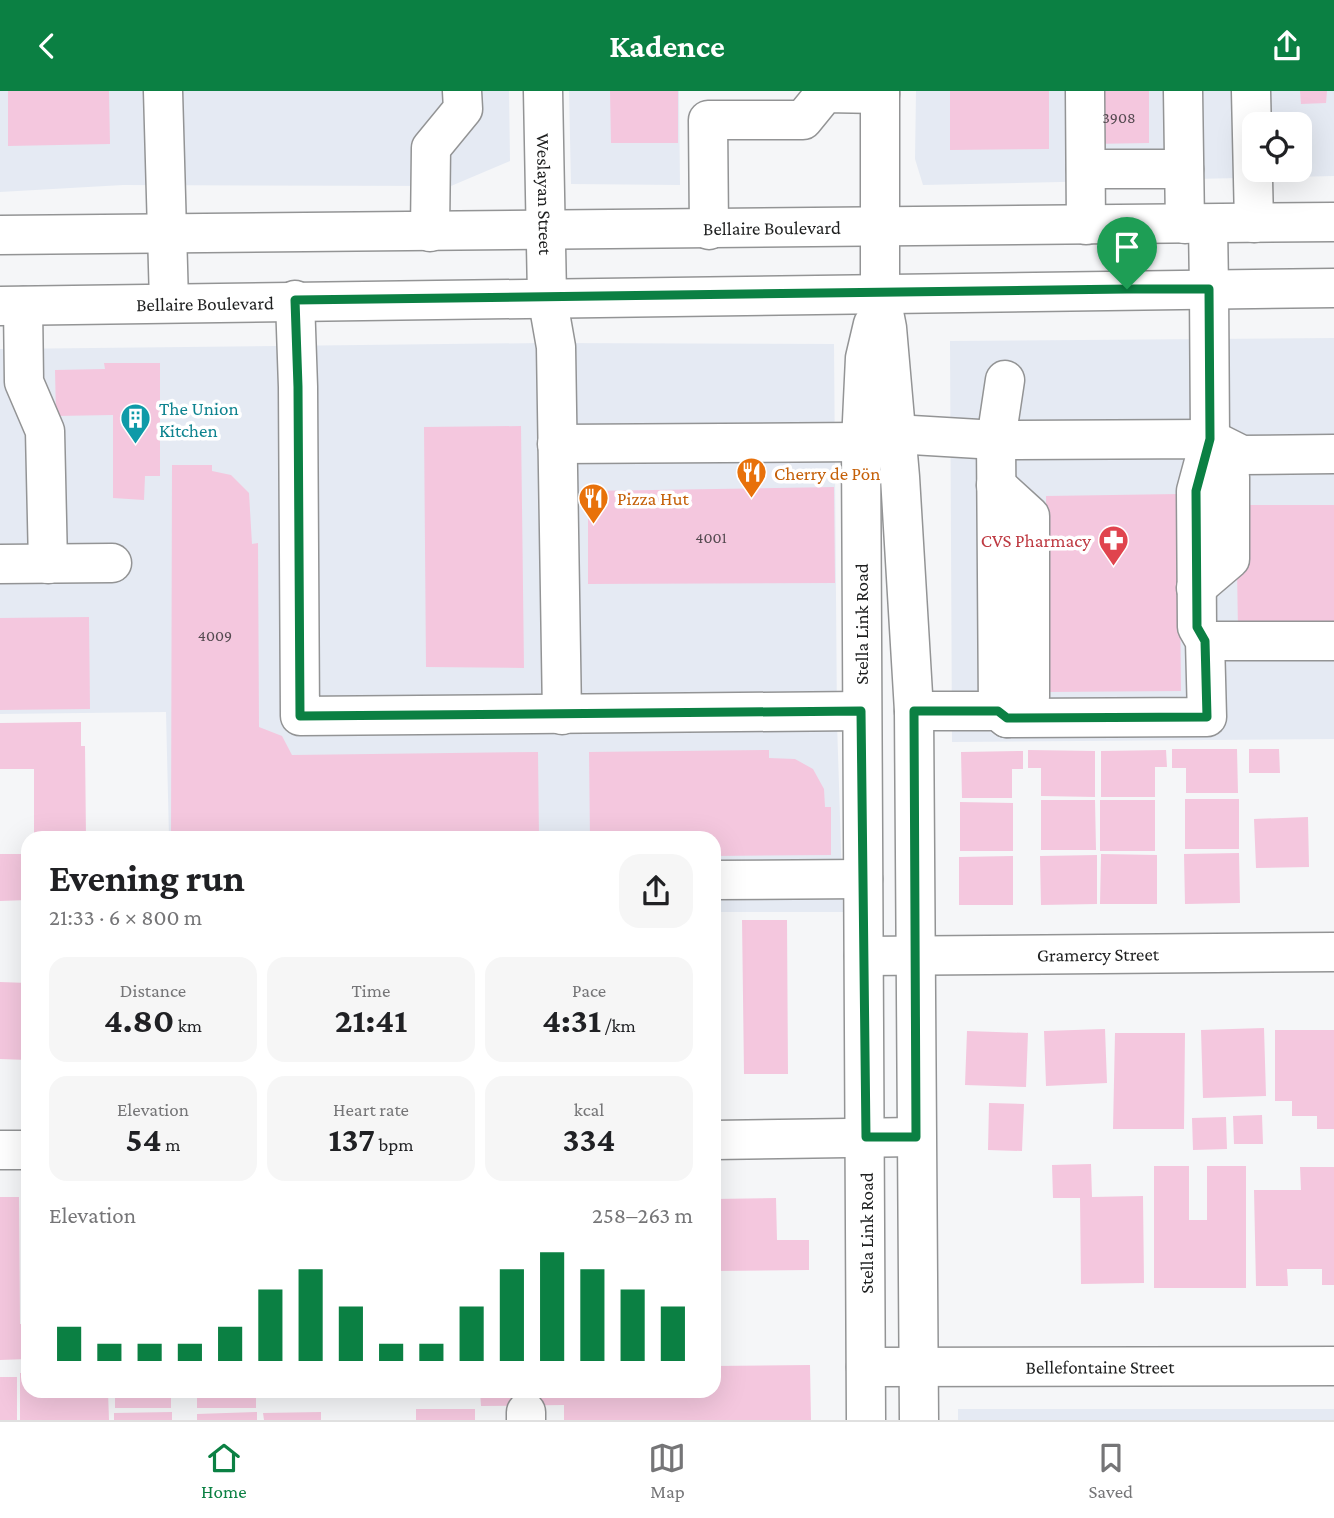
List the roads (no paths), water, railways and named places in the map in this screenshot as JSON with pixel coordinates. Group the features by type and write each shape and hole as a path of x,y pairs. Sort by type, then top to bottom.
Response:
{"main road":[{"path":"163,91 169,302"},
{"path":"430,232 431,148 463,109 462,91"},
{"name":"Weslayan Street","path":"543,91 547,296 556,347 562,715"},
{"path":"1085,91 1086,225"},
{"path":"295,300 299,401 300,716 914,711 1207,717 1205,641 1197,627 1209,577 1196,491 1210,439 1209,289 1184,169 1183,91"},
{"path":"1251,91 1254,223"},
{"path":"709,230 708,120 803,120 825,93 880,92"},
{"name":"Stella Link Road","path":"866,1420 861,711 887,328 880,292 880,92"},
{"path":"1086,169 1184,169"},
{"name":"Bellaire Boulevard","path":"0,235 546,232 1334,222"},
{"name":"Bellaire Boulevard","path":"12,306 547,296 1334,288"},
{"path":"12,306 12,385 45,431 48,564"},
{"path":"1002,714 996,440 1004,380"},
{"path":"557,444 878,438 1210,439 1242,455 1334,454"},
{"name":"Stella Link Road","path":"878,438 914,711 919,1420"},
{"path":"0,564 112,563"},
{"path":"1205,641 1334,641"},
{"path":"721,880 863,879"},
{"name":"Gramercy Street","path":"864,956 1334,952"},
{"path":"721,1140 916,1137"},
{"path":"0,1150 21,1150"},
{"name":"Bellefontaine Street","path":"866,1367 1334,1366"}],"place":[{"name":"The Union Kitchen","path":"136,446"},
{"name":"Cherry de Pön","path":"751,500"},
{"name":"Pizza Hut","path":"594,525"},
{"name":"CVS Pharmacy","path":"1114,567"}]}
